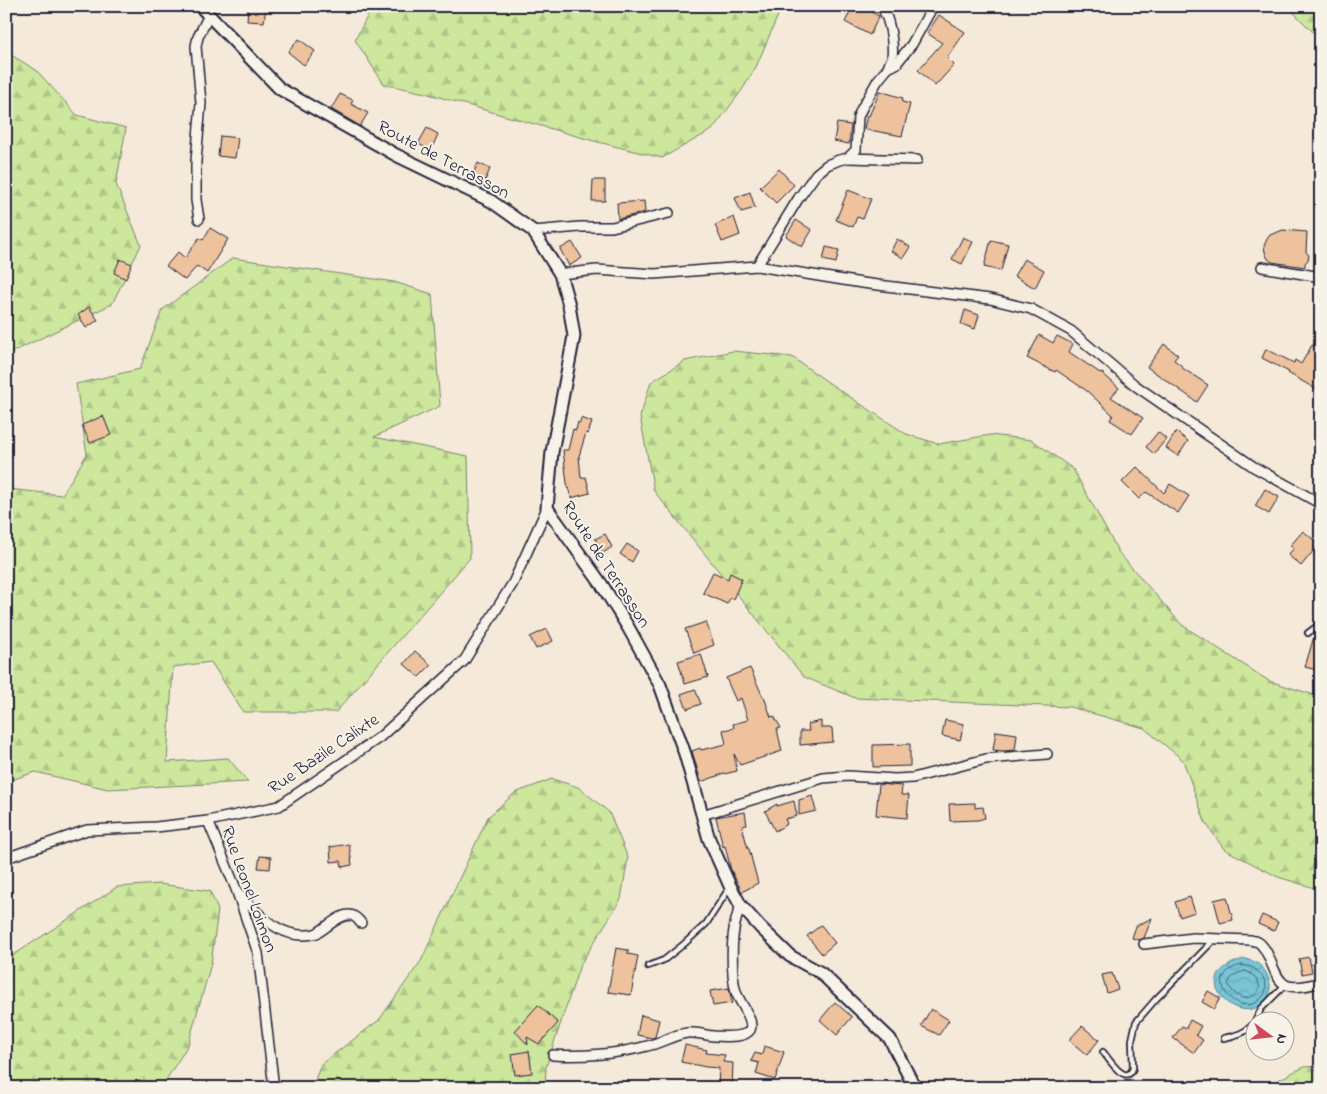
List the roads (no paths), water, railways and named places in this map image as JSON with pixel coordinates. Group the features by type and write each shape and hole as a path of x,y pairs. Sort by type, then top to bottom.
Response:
{"street":[{"name":"Route de Terrasson","path":"200,6 280,88 396,155 491,201 533,231 560,274 569,306 574,336 552,452 547,508 602,585 660,685 685,754 710,839 730,886 741,906 790,956 821,973 890,1039 915,1088"},
{"path":"848,158 856,150 858,117 878,80 888,68 892,58 890,29 887,16 881,6"},
{"path":"888,68 896,64 912,44 933,6"},
{"path":"199,219 196,182 197,141 201,103 196,46 209,16"},
{"path":"757,266 798,199 816,174 827,165 848,158 917,160"},
{"path":"533,231 580,227 612,227 669,213"},
{"path":"560,274 598,270 654,274 757,266 862,283 990,299 1031,309 1071,331 1136,386 1254,468 1321,504"},
{"path":"1262,267 1321,277"},
{"name":"Rue Bazile Calixte","path":"6,858 87,830 156,827 208,821 279,806 380,737 464,661 513,583 547,508"},
{"path":"702,815 823,778 848,776 895,779 913,778 986,759 1047,754"},
{"name":"Rue Leonel Loimon","path":"208,821 236,889 258,953 274,1088"},
{"path":"236,889 248,904 264,918 295,935 317,933 333,922 349,915 354,916 361,923"},
{"path":"553,1056 613,1052 647,1046 688,1033 736,1037 744,1035 750,1030 751,1024 737,993 733,978 734,936 741,906"},
{"path":"1144,944 1193,938 1251,940 1258,942 1265,950 1279,978 1285,985 1296,987 1321,982"}],"lane":[{"path":"1308,634 1321,625"},
{"path":"648,966 664,960 706,924 730,886"},
{"path":"1103,1052 1124,1075 1132,1072 1132,1040 1136,1022 1215,939"},
{"path":"1260,1012 1285,985"},
{"path":"1224,1038 1239,1035 1244,1032"}],"water":[{"path":"1246,959 1256,962 1262,967 1270,984 1269,995 1266,1000 1261,1005 1248,1010 1235,1007 1224,1000 1217,988 1216,982 1221,972 1230,964"}]}
